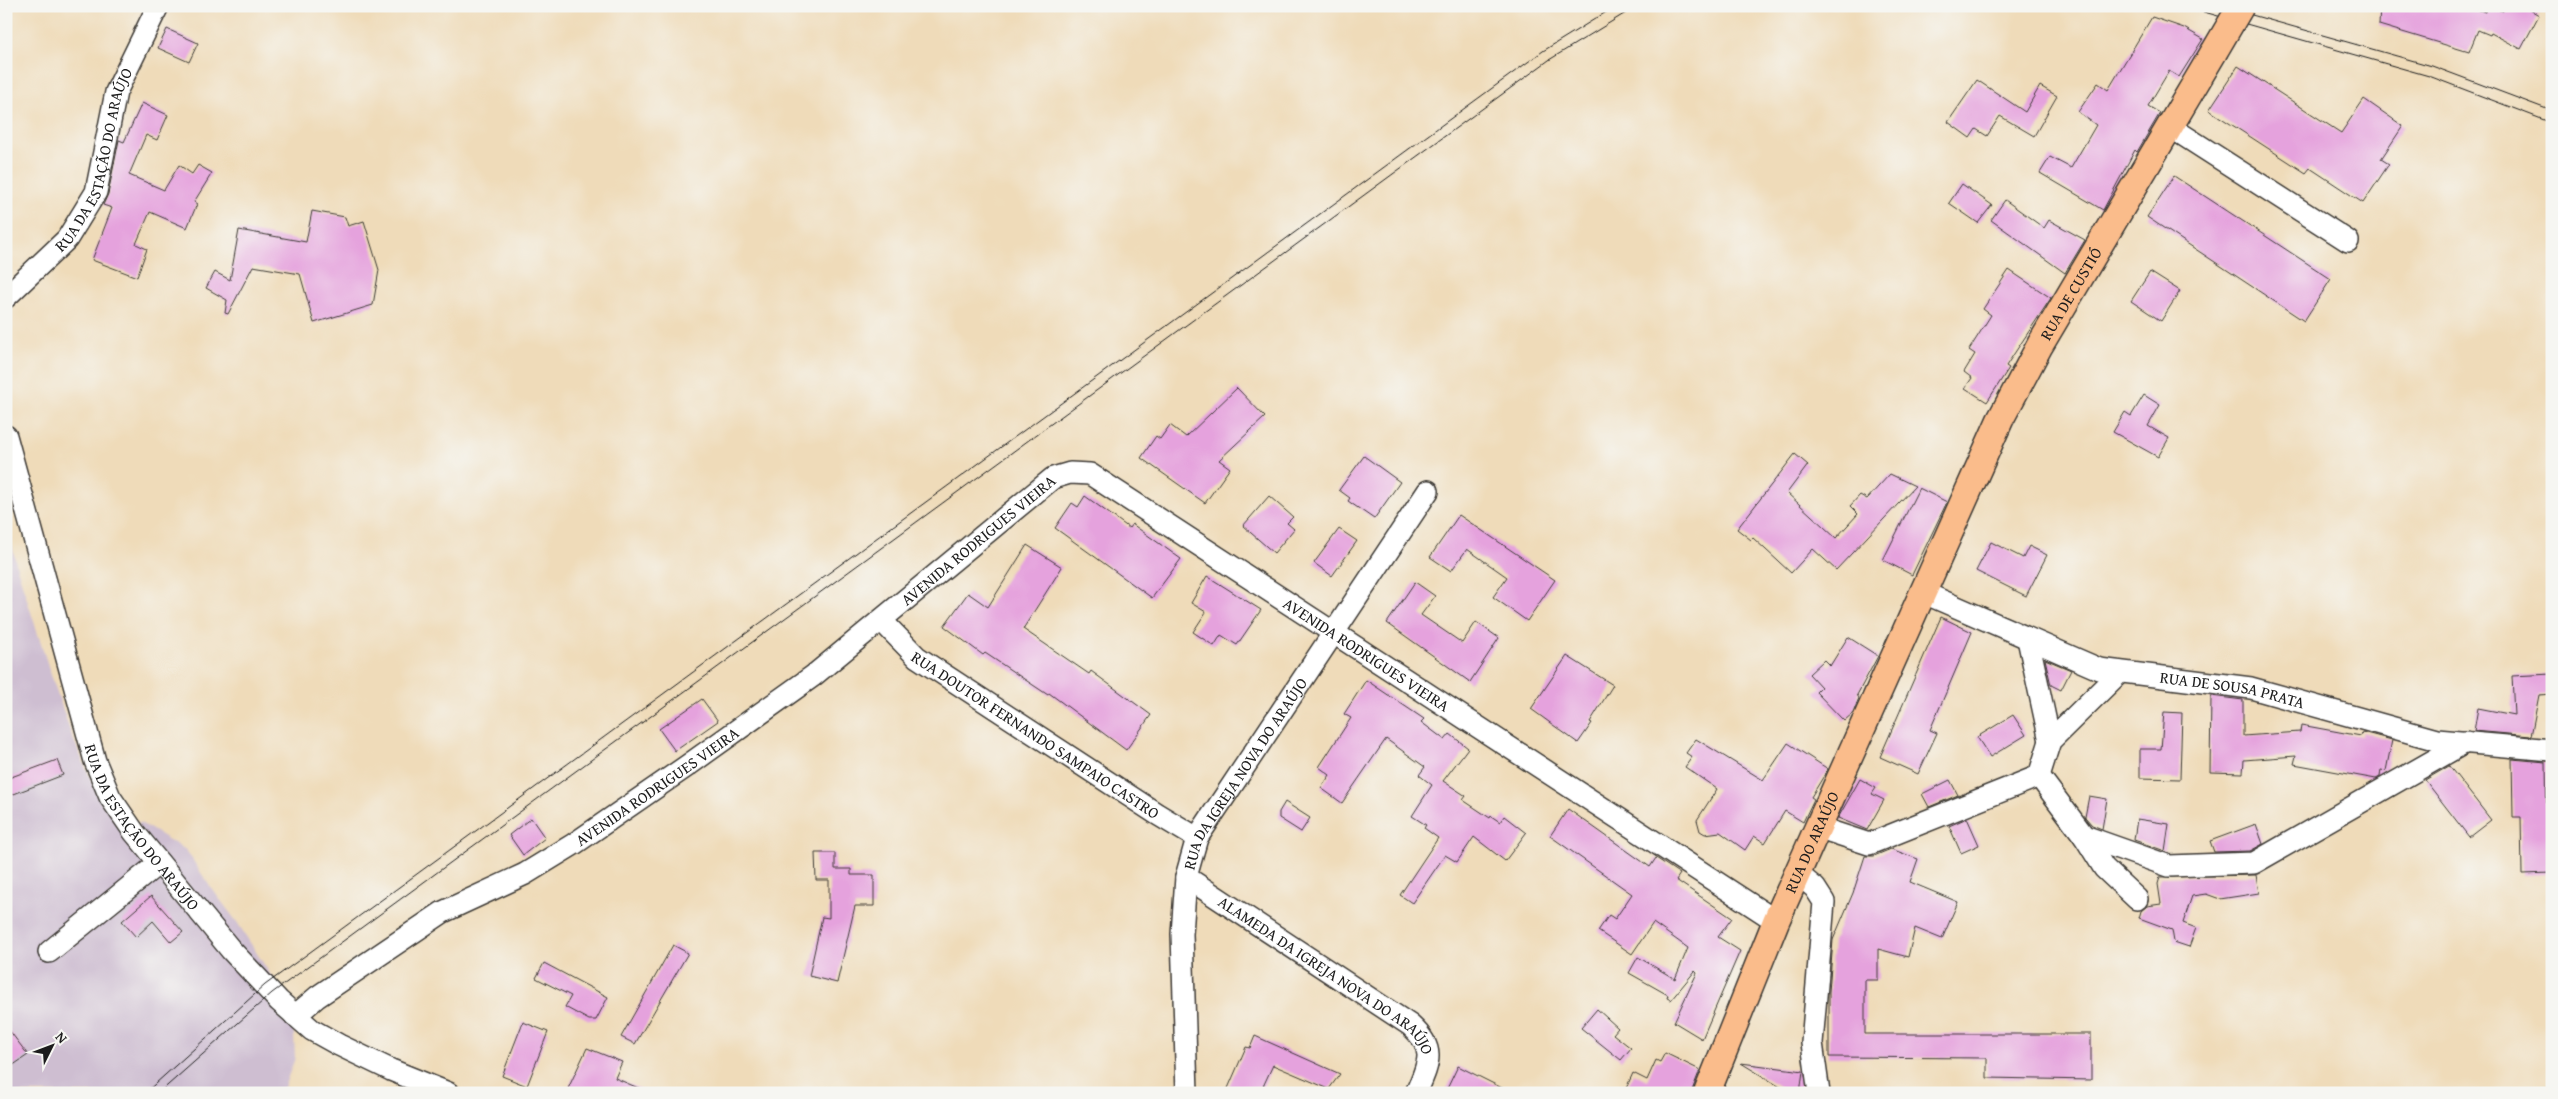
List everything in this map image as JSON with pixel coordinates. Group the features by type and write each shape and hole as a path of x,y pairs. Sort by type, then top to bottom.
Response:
{"main road":[{"name":"RUA DE CUSTIÓ","path":"1922,592 2000,420 2040,345 2241,6"},
{"name":"RUA DO ARAÚJO","path":"1707,1093 1776,921 1820,828 1922,592"}],"street":[{"name":"RUA DA ESTAÇÃO DO ARAÚJO","path":"6,297 67,239 96,192 116,92 158,6"},
{"path":"2169,126 2348,241"},
{"name":"RUA DA ESTAÇÃO DO ARAÚJO","path":"6,436 94,761 110,797 134,832 231,950 295,1016 312,1030 339,1045 391,1070 448,1093"},
{"name":"AVENIDA RODRIGUES VIEIRA","path":"295,1016 316,997 443,912 525,874 574,844 813,676 1053,478 1070,473 1090,474 1776,921"},
{"name":"RUA DA IGREJA NOVA DO ARAÚJO","path":"1186,1093 1182,934 1186,877 1197,838 1428,491"},
{"name":"RUA DE SOUSA PRATA","path":"1922,592 2099,670 2251,688 2437,740 2552,750"},
{"name":"RUA DOUTOR FERNANDO SAMPAIO CASTRO","path":"882,621 917,657 1149,809 1197,838"},
{"path":"2028,638 2050,741"},
{"path":"2039,776 2050,741 2120,672"},
{"path":"2084,836 2169,866 2254,863 2466,742"},
{"path":"1820,828 1868,844 2039,776"},
{"path":"2039,776 2084,836 2104,868 2137,899"},
{"path":"49,952 159,863"},
{"path":"1799,875 1815,888 1824,902 1812,1043 1819,1093"},
{"name":"ALAMEDA DA IGREJA NOVA DO ARAÚJO","path":"1186,877 1410,1025 1424,1037 1429,1053 1427,1068 1416,1093"}],"shaded area":[{"path":"7,522 17,568 51,675 72,736 92,782 131,842 139,822 186,850 237,922 293,1010 295,1058 282,1093 6,1093"}],"building":[{"path":"2380,6 2469,6 2485,12 2487,6 2503,11 2505,6 2523,6 2539,15 2521,49 2491,33 2490,35 2478,30 2469,52 2379,25"},
{"path":"2152,17 2184,28 2203,39 2179,77 2169,71 2148,106 2160,113 2137,152 2135,150 2103,210 2040,173 2050,157 2071,168 2096,125 2078,112 2098,83 2108,90"},
{"path":"167,29 198,43 189,62 158,48"},
{"path":"2238,66 2341,133 2364,99 2403,126 2381,159 2389,164 2363,203 2310,168 2306,173 2209,110"},
{"path":"1977,80 2025,112 2040,86 2057,96 2034,136 2000,116 1987,136 1976,129 1970,138 1948,122"},
{"path":"142,103 168,115 157,140 146,135 129,175 164,190 179,165 192,174 198,165 212,173 194,202 197,204 187,228 150,212 136,244 147,249 137,277 92,260 112,208 103,205 108,194 119,140 124,142"},
{"path":"2174,176 2331,279 2304,321 2147,217"},
{"path":"1962,184 1992,205 1978,223 1949,203"},
{"path":"2005,200 2044,228 2049,220 2085,240 2065,273 1991,220"},
{"path":"312,211 345,217 348,226 364,221 379,270 373,305 314,323 300,274 253,266 228,314 225,313 227,300 206,288 215,272 230,280 239,230 306,242"},
{"path":"2009,270 2051,298 2006,366 2009,368 1987,402 1965,388 1972,378 1964,372 1975,354 1969,350 1991,315 1983,309"},
{"path":"2150,272 2180,291 2161,321 2131,301"},
{"path":"1237,388 1265,417 1219,460 1230,468 1205,503 1141,458 1156,436 1160,439 1170,425 1186,437"},
{"path":"2144,395 2160,405 2148,426 2169,438 2158,457 2113,432 2125,412 2131,416"},
{"path":"1795,454 1808,465 1787,493 1836,538 1858,514 1850,506 1860,495 1867,499 1890,474 1915,486 1836,570 1813,549 1791,573 1753,538 1751,540 1737,529"},
{"path":"1364,456 1400,482 1374,519 1348,501 1350,498 1339,490"},
{"path":"1919,488 1947,502 1912,575 1883,560"},
{"path":"1085,496 1129,528 1132,524 1181,559 1152,598 1055,528 1072,503 1078,507"},
{"path":"1269,496 1293,517 1287,523 1294,529 1274,553 1243,526"},
{"path":"1459,515 1555,580 1527,621 1493,597 1507,577 1467,549 1451,571 1430,557"},
{"path":"1339,529 1357,541 1332,576 1314,563"},
{"path":"1991,542 2023,558 2029,546 2047,555 2026,596 1976,571"},
{"path":"1027,545 1062,567 1023,629 1089,674 1091,671 1151,715 1126,750 1049,693 1048,695 985,653 983,655 944,626 968,593 988,607"},
{"path":"1207,576 1261,610 1237,645 1221,635 1214,646 1193,632 1206,612 1191,603"},
{"path":"1415,582 1435,596 1421,615 1462,643 1476,622 1499,638 1470,682 1387,623"},
{"path":"1941,617 1972,632 1930,730 1937,733 1918,774 1880,757"},
{"path":"1848,637 1878,656 1857,695 1859,698 1853,713 1844,721 1816,692 1821,687 1809,674 1824,660 1830,666"},
{"path":"1567,656 1613,685 1590,722 1592,723 1578,743 1531,709"},
{"path":"2045,659 2071,670 2061,690 2051,685"},
{"path":"2552,674 2552,694 2539,695 2531,736 2474,731 2478,708 2514,715 2512,676"},
{"path":"1366,680 1424,719 1421,722 1445,740 1450,734 1468,748 1443,781 1466,796 1463,800 1490,818 1491,816 1500,822 1504,816 1526,833 1505,861 1474,837 1457,862 1445,855 1412,903 1400,895 1438,838 1424,828 1426,825 1412,816 1432,785 1419,775 1425,767 1386,739 1342,803 1321,788 1330,775 1319,767 1351,718 1344,714"},
{"path":"2211,696 2243,700 2243,736 2300,732 2301,725 2361,736 2362,732 2392,740 2386,771 2381,770 2380,777 2376,779 2294,764 2296,756 2244,760 2243,773 2210,772"},
{"path":"702,699 718,721 675,751 659,729"},
{"path":"2164,712 2182,713 2180,779 2140,778 2140,749 2161,749"},
{"path":"2013,715 2026,735 1990,757 1977,737"},
{"path":"1696,739 1763,780 1788,743 1828,769 1811,797 1814,799 1803,822 1785,811 1765,843 1754,836 1745,850 1720,832 1705,834 1700,831 1697,820 1717,789 1685,767 1692,757 1686,753"},
{"path":"2512,759 2546,762 2547,836 2552,836 2552,873 2522,874 2521,817 2513,817"},
{"path":"57,760 63,775 6,797 6,779"},
{"path":"2449,766 2491,820 2469,837 2425,780"},
{"path":"1860,779 1876,788 1872,794 1884,800 1867,830 1838,818"},
{"path":"1950,780 1958,795 1929,807 1922,794"},
{"path":"2089,796 2107,799 2102,829 2092,825 2085,817"},
{"path":"1285,802 1310,818 1301,832 1279,818 1279,812"},
{"path":"1568,809 1650,867 1656,858 1680,874 1676,880 1732,918 1718,937 1740,951 1702,1039 1674,1022 1697,973 1695,971 1671,1000 1667,998 1668,995 1629,973 1638,957 1675,979 1688,948 1653,923 1632,954 1598,931 1609,915 1615,919 1632,894 1550,836"},
{"path":"531,818 545,838 523,855 509,835"},
{"path":"1967,818 1979,845 1961,853 1949,826"},
{"path":"2137,819 2169,824 2165,851 2134,840"},
{"path":"2256,824 2263,844 2250,851 2214,852 2210,841"},
{"path":"1891,849 1918,859 1910,882 1958,902 1942,939 1915,928 1908,957 1878,949 1878,980 1865,980 1865,1034 2091,1034 2091,1080 1987,1078 1987,1058 1829,1057 1829,992 1833,940 1853,893 1865,856 1874,856"},
{"path":"815,853 835,853 835,869 851,869 851,875 874,875 874,906 855,906 837,983 809,976 822,917 829,918 829,880 816,880"},
{"path":"2256,875 2259,893 2220,899 2206,894 2192,896 2183,923 2196,928 2189,947 2174,942 2172,930 2139,918 2141,911 2147,906 2161,904 2158,884 2160,877"},
{"path":"151,896 183,932 171,942 153,921 136,937 122,921"},
{"path":"673,945 688,953 635,1044 621,1037"},
{"path":"544,963 608,997 596,1020 589,1020 565,1007 571,996 536,978"},
{"path":"1597,1009 1618,1028 1613,1034 1631,1048 1621,1060 1581,1028"},
{"path":"523,1022 548,1032 527,1086 502,1076"},
{"path":"6,1026 28,1055 6,1070"},
{"path":"1255,1036 1340,1074 1329,1089 1273,1065 1260,1093 1226,1093 1246,1047 1250,1048"},
{"path":"587,1048 622,1062 615,1078 650,1093 566,1093"},
{"path":"1665,1053 1700,1070 1691,1093 1624,1093 1633,1073 1647,1080 1656,1060 1660,1062"},
{"path":"1741,1063 1803,1071 1800,1093 1790,1093"},
{"path":"1458,1066 1512,1093 1445,1093"}],"tram line":[{"path":"145,1093 265,985 1543,51 1616,6"},
{"path":"159,1093 272,993 1549,60 1637,6"},
{"path":"2183,6 2429,76 2552,123"},
{"path":"2220,6 2432,66 2552,111"}]}
